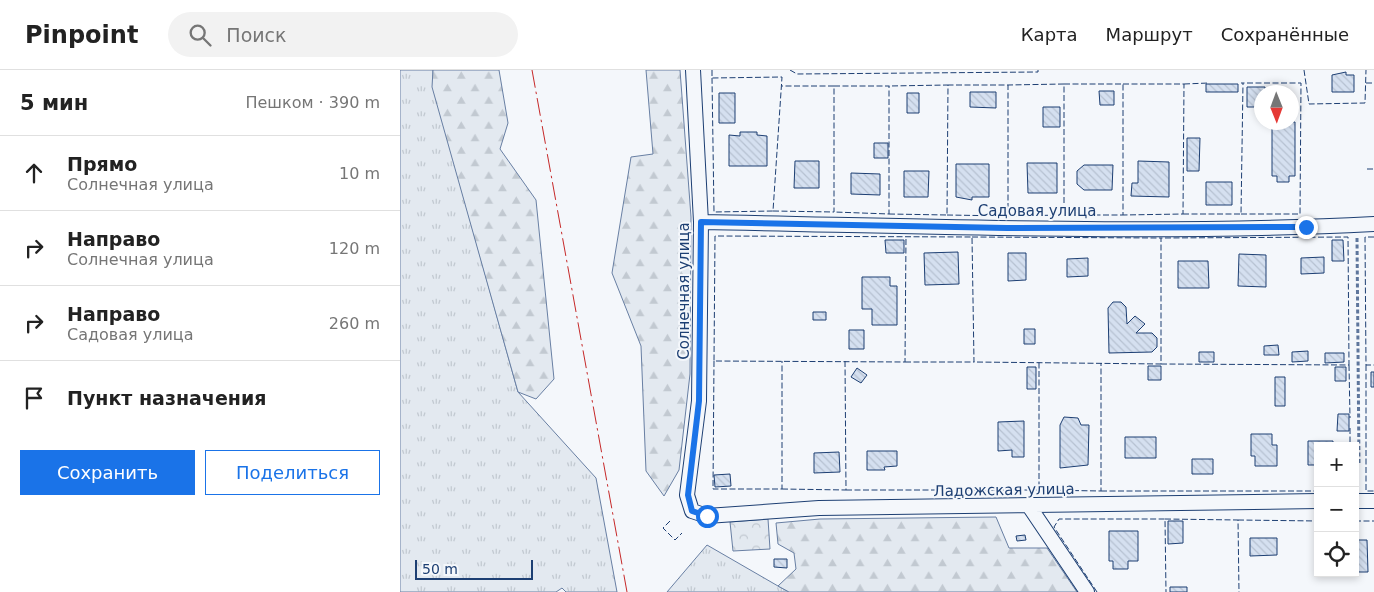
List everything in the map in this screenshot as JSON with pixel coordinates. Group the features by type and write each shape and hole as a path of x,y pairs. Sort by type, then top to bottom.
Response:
{"street":[{"name":"Солнечная улица","path":"692,511 688,495 699,401 701,222 694,70"},
{"name":"Садовая улица","path":"701,222 1007,228 1306,227 1374,224"},
{"name":"Ладожская улица","path":"692,511 707,516 819,508 1314,501"},
{"path":"1359,501 1374,501"},
{"path":"1029,506 1087,592"}],"path":[{"path":"1357,224 1359,442"}],"green space":[{"path":"400,70 433,70 433,87 518,392 596,478 617,592 566,592 562,588 556,592 400,592"},
{"path":"433,70 499,70 508,123 500,149 536,200 554,379 536,399 518,392 432,87"},
{"path":"646,70 680,70 691,217 690,374 679,470 664,496 646,471 641,346 612,273 631,157 653,154"},
{"path":"996,517 1009,548 1047,548 1077,592 789,592 778,586 796,569 794,553 778,544 776,523 820,519"},
{"path":"768,519 770,549 733,551 730,522"},
{"path":"707,545 778,586 789,592 667,592"}],"building":[{"path":"1346,72 1346,75 1354,75 1354,92 1332,92 1332,75"},
{"path":"1206,84 1238,84 1238,92 1206,92"},
{"path":"1247,87 1254,87 1254,107 1247,107"},
{"path":"1099,91 1114,91 1114,105 1100,105"},
{"path":"970,92 996,92 996,108 970,107"},
{"path":"719,93 735,93 735,123 719,123"},
{"path":"907,93 919,93 919,113 907,113"},
{"path":"1043,107 1060,107 1060,127 1043,127"},
{"path":"1272,130 1295,130 1295,176 1289,176 1289,182 1277,182 1277,176 1272,176"},
{"path":"740,132 757,132 757,135 767,136 767,166 729,166 729,135 740,136"},
{"path":"1187,138 1200,138 1199,171 1187,171"},
{"path":"874,143 888,143 888,158 874,158"},
{"path":"795,161 819,161 819,188 794,188"},
{"path":"1138,161 1169,162 1169,197 1131,196 1132,183 1138,183"},
{"path":"1027,163 1057,163 1057,193 1028,193"},
{"path":"956,164 989,164 989,197 972,197 972,200 956,197"},
{"path":"1084,165 1113,165 1112,190 1084,190 1077,184 1077,171"},
{"path":"904,171 929,171 928,197 904,197"},
{"path":"851,173 880,174 880,195 851,194"},
{"path":"1206,182 1232,182 1232,205 1206,205"},
{"path":"885,240 904,240 904,253 886,253"},
{"path":"1332,240 1343,240 1344,261 1332,261"},
{"path":"958,252 959,284 925,285 924,253"},
{"path":"1008,253 1026,253 1026,280 1008,281"},
{"path":"1239,254 1266,255 1266,287 1238,286"},
{"path":"1324,257 1324,273 1301,274 1301,258"},
{"path":"1088,258 1088,276 1067,277 1067,259"},
{"path":"1178,261 1208,261 1209,288 1178,288"},
{"path":"862,277 890,277 890,286 897,286 897,325 872,325 872,309 862,309"},
{"path":"1113,302 1121,302 1126,307 1127,324 1135,316 1145,324 1136,333 1152,333 1157,338 1157,347 1152,352 1109,353 1108,308"},
{"path":"813,312 826,312 826,320 813,320"},
{"path":"1024,329 1035,329 1035,344 1024,344"},
{"path":"849,330 864,330 864,349 849,349"},
{"path":"1278,345 1279,355 1264,355 1264,346"},
{"path":"1308,351 1308,361 1292,362 1292,352"},
{"path":"1199,352 1214,352 1214,362 1199,362"},
{"path":"1325,353 1344,353 1344,362 1325,363"},
{"path":"1148,366 1161,366 1161,380 1148,380"},
{"path":"1027,367 1036,367 1036,389 1027,389"},
{"path":"1335,367 1346,367 1346,381 1335,381"},
{"path":"857,368 867,375 861,383 851,377"},
{"path":"1371,372 1374,372 1374,387 1371,387"},
{"path":"1275,377 1285,377 1285,406 1275,406"},
{"path":"1338,414 1349,414 1349,431 1337,431"},
{"path":"1064,417 1078,418 1081,425 1089,425 1088,465 1060,468 1060,425"},
{"path":"1024,421 1024,457 1012,457 1012,450 998,451 998,422"},
{"path":"1251,434 1272,434 1272,445 1277,445 1277,466 1255,466 1255,456 1251,456"},
{"path":"1125,437 1156,437 1156,458 1125,458"},
{"path":"1308,441 1333,441 1314,442 1314,465 1308,465"},
{"path":"867,451 897,451 897,466 884,467 885,470 867,470"},
{"path":"839,452 840,472 814,473 814,453"},
{"path":"1192,459 1213,459 1213,474 1192,474"},
{"path":"730,474 731,486 715,487 714,475"},
{"path":"1168,521 1183,521 1183,543 1168,544"},
{"path":"1109,531 1138,531 1138,561 1128,561 1128,569 1113,569 1113,561 1109,561"},
{"path":"1025,535 1026,540 1017,541 1016,536"},
{"path":"1250,538 1277,538 1277,555 1250,556"},
{"path":"1359,540 1367,540 1368,572 1359,572"},
{"path":"774,559 787,559 787,568 774,567"},
{"path":"1170,587 1187,587 1187,592 1170,592"}],"fence":[{"path":"712,70 712,78 782,77 773,211 714,212 712,78"},
{"path":"790,70 797,74 1038,72 1038,70"},
{"path":"1304,70 1309,104 1365,103 1366,70"},
{"path":"1184,84 1209,83"},
{"path":"1183,214 1241,214 1243,83 1241,83"},
{"path":"1241,214 1300,214 1301,83 1243,83"},
{"path":"1366,83 1374,83"},
{"path":"1064,84 1123,84 1123,215 1064,215"},
{"path":"1008,85 1064,84 1064,215 1008,216"},
{"path":"1123,84 1184,84 1183,214 1123,215"},
{"path":"889,86 948,85 947,215 889,214"},
{"path":"947,215 1008,216 1008,85 948,85"},
{"path":"773,211 834,212 834,86 782,86"},
{"path":"834,86 889,86 889,214 834,212"},
{"path":"1367,169 1374,169"},
{"path":"905,362 974,362 972,237 715,236 714,361 905,362 906,237"},
{"path":"972,237 1161,238 1161,364 974,362"},
{"path":"1161,238 1348,237 1349,365 1161,364"},
{"path":"1374,237 1365,237 1366,365 1374,365"},
{"path":"714,361 713,489 782,489 782,361"},
{"path":"782,489 846,490 845,361"},
{"path":"846,490 1039,490 1039,362"},
{"path":"1039,490 1101,491 1101,363"},
{"path":"1349,365 1350,418"},
{"path":"1366,365 1366,491 1374,491"},
{"path":"1350,428 1350,442"},
{"path":"1101,491 1314,491"},
{"path":"1097,592 1054,527 1059,519 1165,519 1166,592"},
{"path":"1165,519 1238,520 1239,592"},
{"path":"1238,520 1314,521"},
{"path":"670,521 663,528 675,540 682,533"},
{"path":"1359,521 1374,521"}],"power":[{"path":"532,70 627,592"}],"route":[{"path":"707,516 692,511 688,495 699,401 701,222 1007,228 1306,227"}]}
